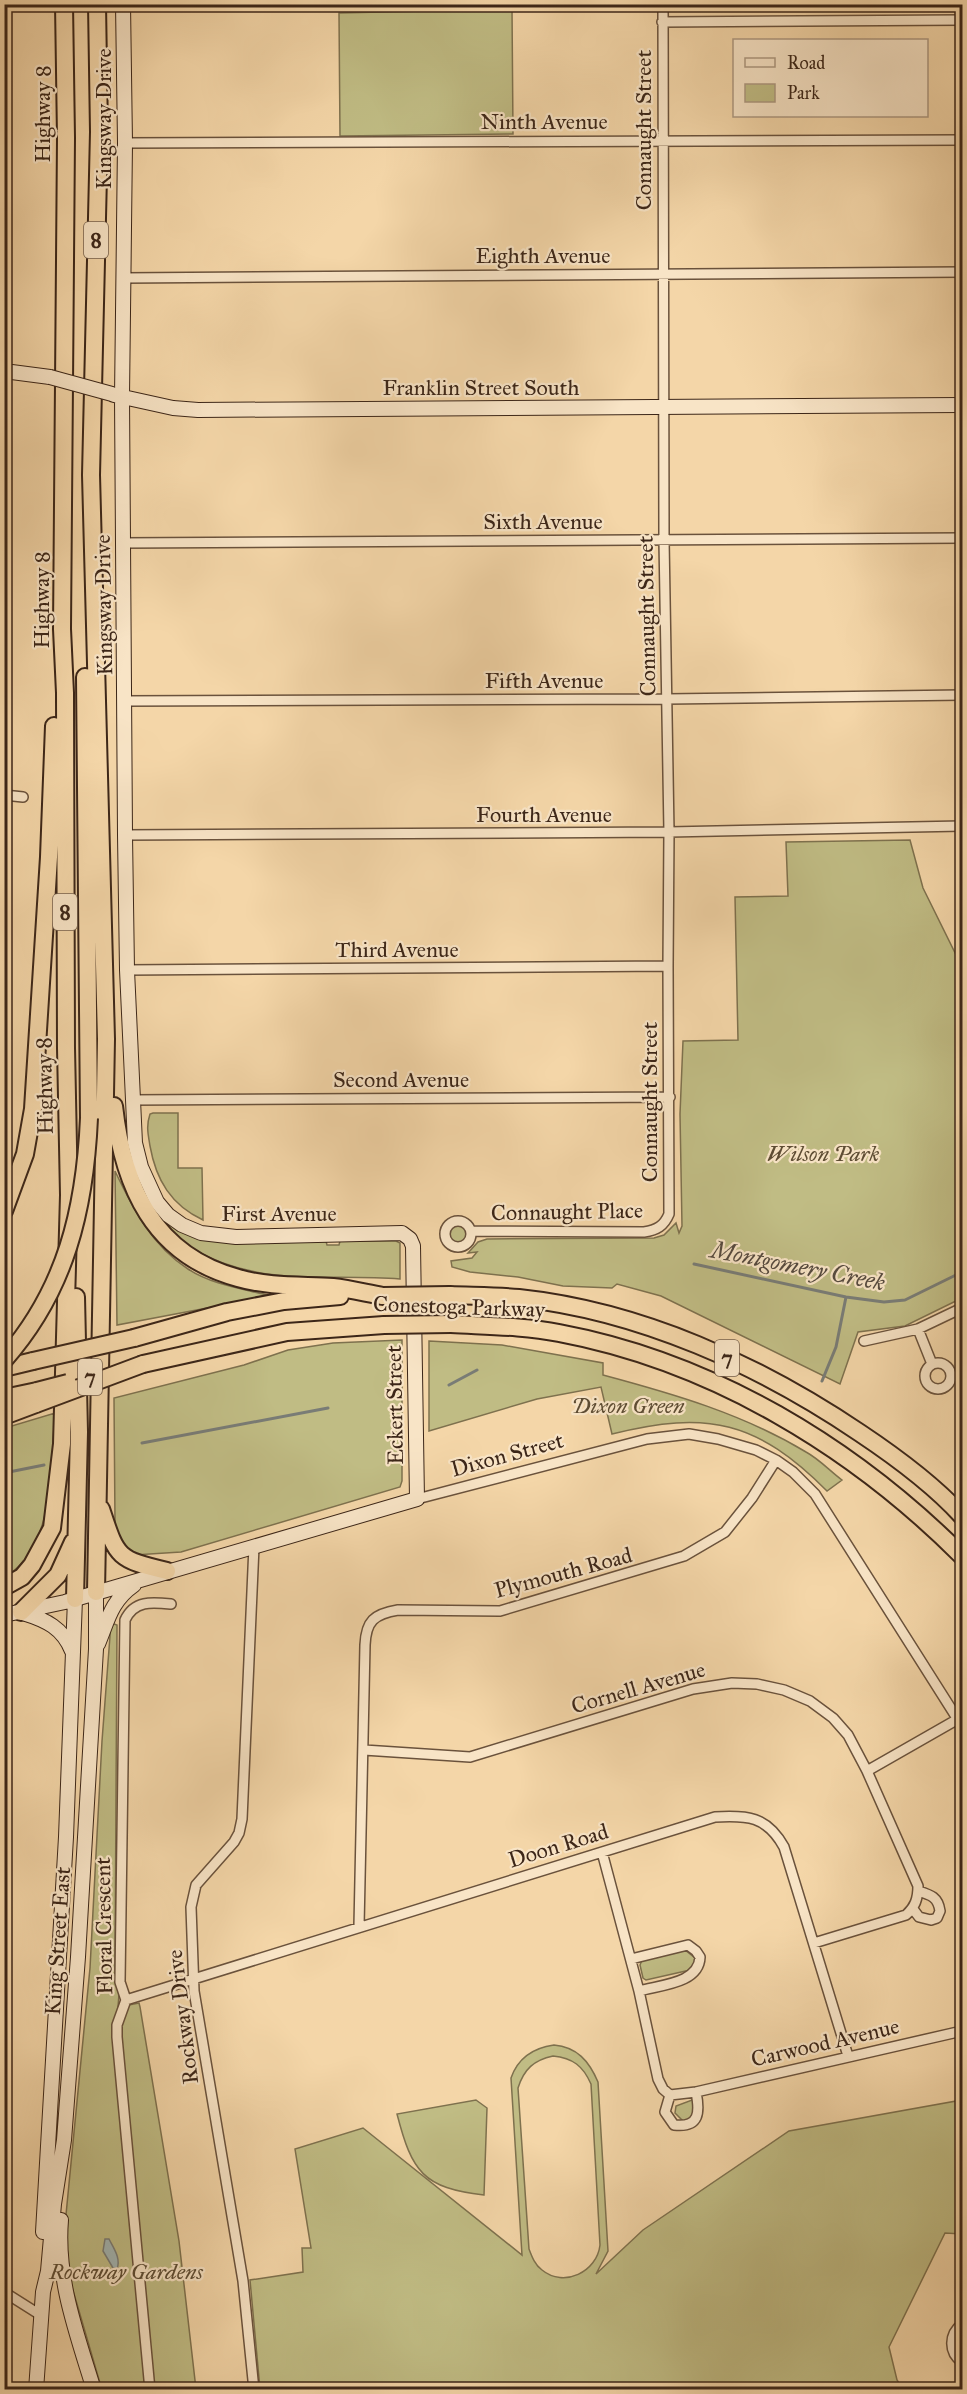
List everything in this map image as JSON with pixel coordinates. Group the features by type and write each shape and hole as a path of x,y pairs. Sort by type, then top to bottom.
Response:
{"highway":[{"name":"Highway 8","path":"64,4 66,138 62,629 65,693 66,1048 69,1195"},
{"name":"8","path":"97,4 99,132 91,475 106,1039"},
{"path":"4,1360 16,1347 47,1299 66,1258 78,1214 87,1164 89,1118 85,642 91,475"},
{"path":"4,1211 24,1154 33,1109 50,857 56,694 62,629"},
{"path":"106,1039 116,1125 124,1163 134,1191 145,1210 160,1231 177,1247 214,1270 239,1279 262,1283 337,1288 383,1296"},
{"path":"96,1592 106,1039"},
{"path":"69,1195 75,1263 79,1367 75,1599"},
{"path":"4,1587 22,1577 32,1565 52,1528 56,1508 62,1444 69,1195"},
{"name":"Conestoga Parkway","path":"4,1368 134,1338 227,1312 284,1301 340,1296 519,1298 571,1307 641,1325 706,1349 770,1378 825,1410 883,1449 948,1500 963,1516"},
{"name":"Conestoga Parkway","path":"4,1398 36,1397 143,1364 287,1332 384,1324 451,1324 516,1327 558,1332 681,1368 753,1400 866,1471 925,1518 963,1556"},
{"path":"4,1416 36,1397"},
{"path":"97,1497 114,1546 120,1554 136,1564 167,1571"},
{"path":"13,1614 58,1575 76,1533"}],"street":[{"name":"Kingsway Drive","path":"123,4 124,278 117,396 123,543 127,970 132,1100 137,1151 148,1184 157,1202"},
{"name":"Connaught Street","path":"663,4 664,540 669,832 670,1098 669,1214 663,1225"},
{"path":"662,22 963,20"},
{"name":"Ninth Avenue","path":"125,143 963,140"},
{"name":"Eighth Avenue","path":"124,278 963,272"},
{"name":"Franklin Street South","path":"4,370 50,377 117,396 173,408 198,410 963,405"},
{"name":"Sixth Avenue","path":"123,543 963,538"},
{"name":"Fifth Avenue","path":"125,701 667,699 963,695"},
{"path":"4,795 23,797"},
{"name":"Fourth Avenue","path":"125,835 669,832 963,826"},
{"name":"Third Avenue","path":"127,970 668,966"},
{"name":"Second Avenue","path":"132,1100 670,1098"},
{"name":"First Avenue","path":"157,1202 168,1215 182,1225 201,1233 236,1237 402,1233 410,1239"},
{"name":"Connaught Place","path":"471,1231 644,1232 663,1225"},
{"name":"Eckert Street","path":"410,1239 413,1246 417,1499"},
{"path":"864,1341 918,1329 963,1308"},
{"path":"918,1329 932,1364"},
{"name":"Dixon Street","path":"13,1614 75,1599 417,1499 646,1439 689,1434 746,1447 776,1460 793,1472 815,1494 960,1723"},
{"name":"Plymouth Road","path":"359,1926 366,1630 377,1616 398,1610 500,1611 684,1556 725,1532 752,1498 776,1460"},
{"name":"Rockway Drive","path":"254,1546 242,1819 234,1842 196,1885 191,1907 193,1979 243,2281 254,2390"},
{"path":"96,1649 114,1604 121,1594 146,1577"},
{"name":"King Street East","path":"43,2292 48,2271 54,2204 64,2140 78,1957 96,1649 96,1592"},
{"name":"King Street East","path":"36,2390 42,2316 41,2269 66,1837 75,1599"},
{"name":"Floral Crescent","path":"150,2390 117,2037 117,2025 126,2000 120,1982 125,1620 128,1614 148,1602 171,1604"},
{"path":"13,1614 47,1621 67,1638 73,1652"},
{"name":"Cornell Avenue","path":"364,1750 470,1757 693,1689 732,1683 758,1684 784,1690 810,1701 833,1718 848,1735 913,1870 918,1891"},
{"path":"867,1771 960,1723"},
{"name":"Doon Road","path":"126,2000 715,1817 744,1816 759,1821 776,1832 784,1847 848,2056"},
{"path":"602,1852 639,1991 658,2079 663,2089 670,2095 665,2112 674,2125 682,2126 695,2120 698,2115 696,2092"},
{"path":"814,1943 906,1915 913,1909 918,1891 936,1899 940,1911 937,1918 931,1920 919,1917 913,1909"},
{"path":"631,1959 688,1945 696,1950 700,1957 696,1972 688,1978 639,1991"},
{"name":"Carwood Avenue","path":"670,2095 696,2092 963,2031"},
{"path":"64,2140 64,2188 60,2228 62,2273 69,2307 94,2390"},
{"path":"4,2292 42,2316"},
{"path":"963,2324 954,2332 952,2346 957,2358 963,2362"}],"green space":[{"path":"512,9 513,134 340,136 339,13"},
{"name":"Wilson Park","path":"910,840 923,888 962,967 962,1298 905,1326 858,1332 840,1384 661,1296 617,1284 612,1288 563,1286 518,1277 470,1272 452,1267 451,1261 472,1258 477,1252 468,1253 478,1242 487,1239 654,1238 664,1235 676,1223 679,1233 682,1226 680,1114 683,1041 738,1040 735,897 788,896 786,842"},
{"path":"153,1113 178,1113 178,1168 202,1168 203,1220 174,1199 156,1170 148,1134 149,1118"},
{"path":"115,1171 145,1226 175,1260 207,1279 271,1296 117,1325"},
{"path":"147,1193 181,1230 326,1241 327,1245 339,1245 340,1241 396,1241 400,1243 400,1279 268,1274 218,1261 193,1249 170,1233 159,1218"},
{"path":"458,1224 465,1227 468,1234 465,1241 458,1244 451,1241 448,1234 451,1227"},
{"path":"402,1340 402,1481 400,1487 181,1552 134,1555 126,1550 116,1531 115,1523 114,1398 244,1365 288,1350 333,1343"},
{"name":"Dixon Green","path":"429,1341 502,1345 603,1363 603,1375 708,1406 733,1416 811,1455 842,1480 827,1491 802,1467 777,1449 754,1436 729,1427 704,1423 676,1423 612,1434 601,1387 537,1399 429,1431"},
{"path":"55,1413 50,1480 42,1526 34,1546 22,1564 5,1577 5,1428"},
{"name":"Rockway Gardens","path":"111,1623 117,1625 115,1972 119,1994 118,2007 139,2003 140,2007 179,2241 196,2389 102,2390 70,2280 65,2225 90,1968 102,1741"},
{"path":"685,1950 695,1958 695,1964 690,1970 646,1980 643,1978 640,1965 642,1960"},
{"path":"554,2045 562,2046 581,2056 591,2068 598,2082 608,2251 596,2274 643,2230 789,2131 962,2100 962,2234 945,2233 889,2347 897,2380 903,2389 260,2389 250,2280 303,2272 302,2248 311,2248 295,2149 363,2128 522,2255 511,2078 527,2055","holes":["553,2056 576,2064 591,2084 600,2245 593,2263 586,2270 569,2277 551,2275 540,2268 529,2249 518,2088 523,2076 535,2063"]},
{"path":"476,2100 487,2108 484,2195 447,2188 423,2174 408,2150 397,2114"},
{"path":"692,2100 697,2102 697,2116 685,2123 675,2113 676,2106"}],"shaded area":[{"path":"105,2239 109,2239 116,2254 117,2269 113,2268 103,2251"}],"waterway":[{"name":"Montgomery Creek","path":"694,1264 846,1297 884,1302 905,1300 962,1272"},
{"path":"822,1381 836,1347 846,1297"},
{"name":"Montgomery Creek","path":"449,1385 477,1370"},
{"name":"Montgomery Creek","path":"142,1443 328,1408"},
{"name":"Montgomery Creek","path":"4,1473 44,1465"}]}
